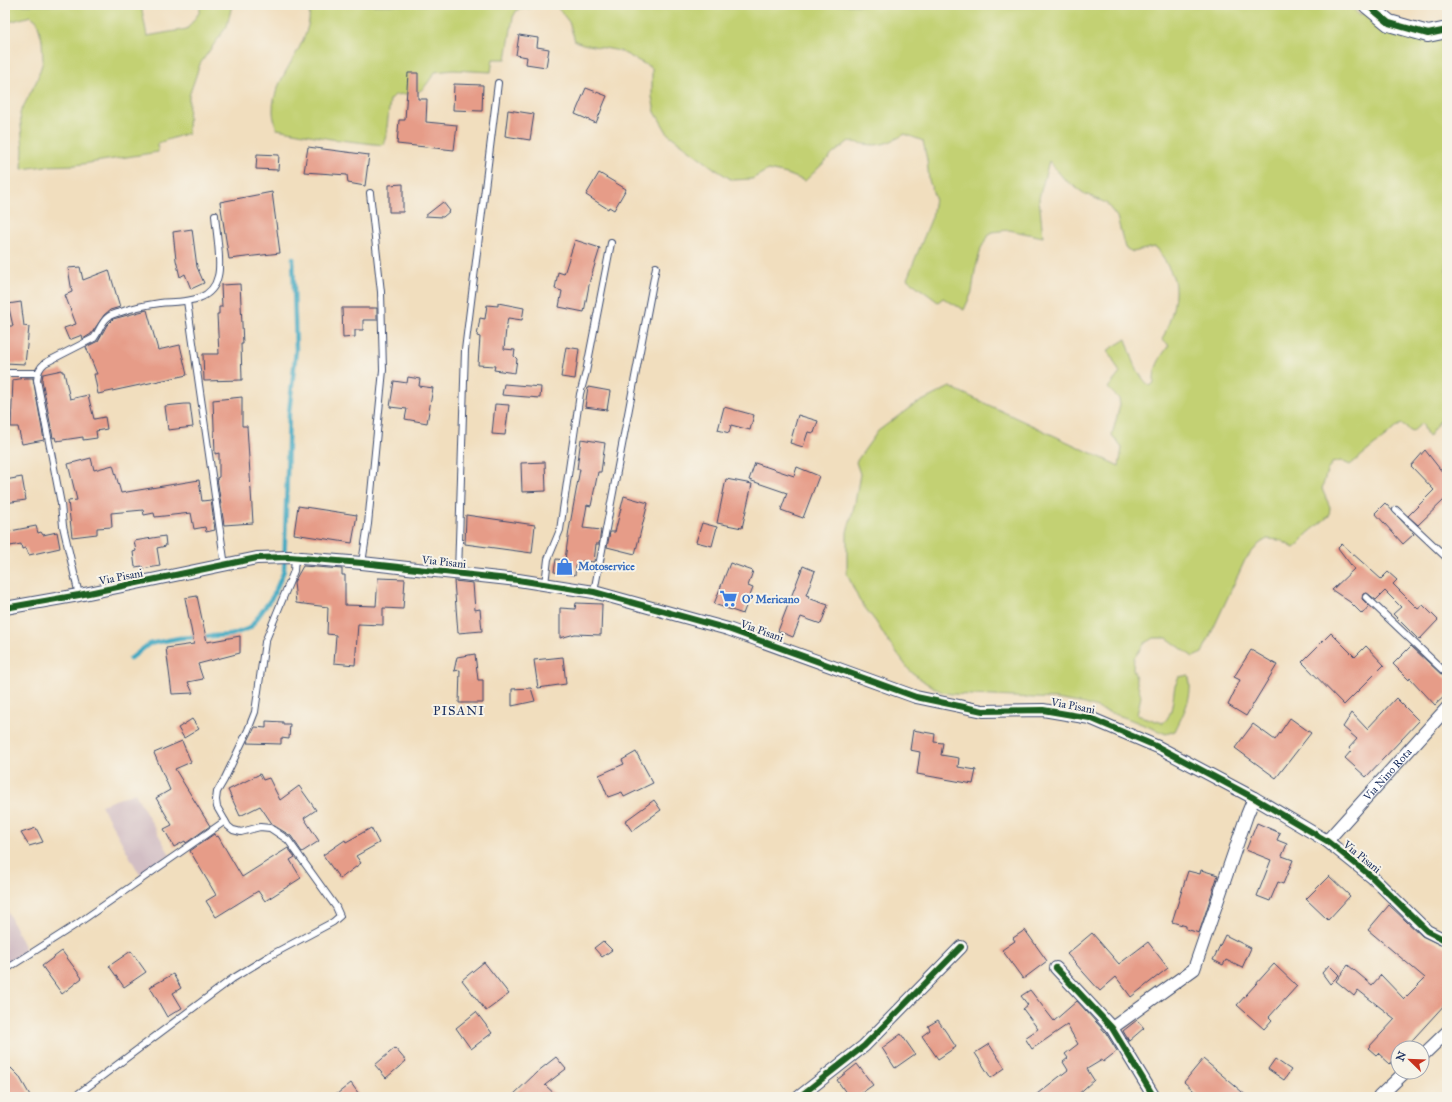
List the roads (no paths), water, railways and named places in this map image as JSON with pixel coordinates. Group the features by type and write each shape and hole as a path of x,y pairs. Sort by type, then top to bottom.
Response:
{"street":[{"path":"1368,5 1389,23 1428,34 1447,30"},
{"name":"Via Pisani","path":"5,608 79,595 225,566 257,558 272,557 292,557 362,563 458,573 594,592 728,629 916,697 983,711 1043,710 1090,718 1158,747 1254,798 1327,841 1372,877 1428,931 1447,941"},
{"name":"Via Nino Rota","path":"1327,841 1447,708"},
{"path":"1112,1028 1194,969 1254,798"},
{"path":"799,1097 864,1046 961,947"},
{"path":"1056,968 1112,1028 1154,1097"},
{"path":"1430,1048 1447,1032"},
{"path":"1378,1097 1396,1080"}],"lane":[{"path":"458,573 465,344 498,83"},
{"path":"362,563 368,524 383,370 381,292 370,193"},
{"path":"79,595 63,526 60,498 37,380 40,367 94,338 105,319 110,315 136,306 187,301 206,296 214,287 218,276 219,264 215,215"},
{"path":"545,584 548,559 560,530 580,394 586,372 611,243"},
{"path":"594,592 656,267"},
{"path":"187,301 225,566"},
{"path":"5,373 38,373"},
{"path":"1396,510 1447,558"},
{"path":"74,1097 232,979 271,955 333,922 340,916 336,907 288,840 270,828 260,827 241,832 233,830 225,821 218,807 217,792 245,737 255,712 265,642 294,571 292,557"},
{"path":"1366,597 1447,674"},
{"path":"5,970 77,924 225,821"}],"waterway":[{"path":"130,659 149,644 179,638 231,635 250,628 273,596 284,571 289,412 296,350 293,258"}],"place":[{"name":"Motoservice","path":"565,566"},
{"name":"O' Mericano","path":"729,599"}],"district":[{"name":"PISANI","path":"459,711"}]}
